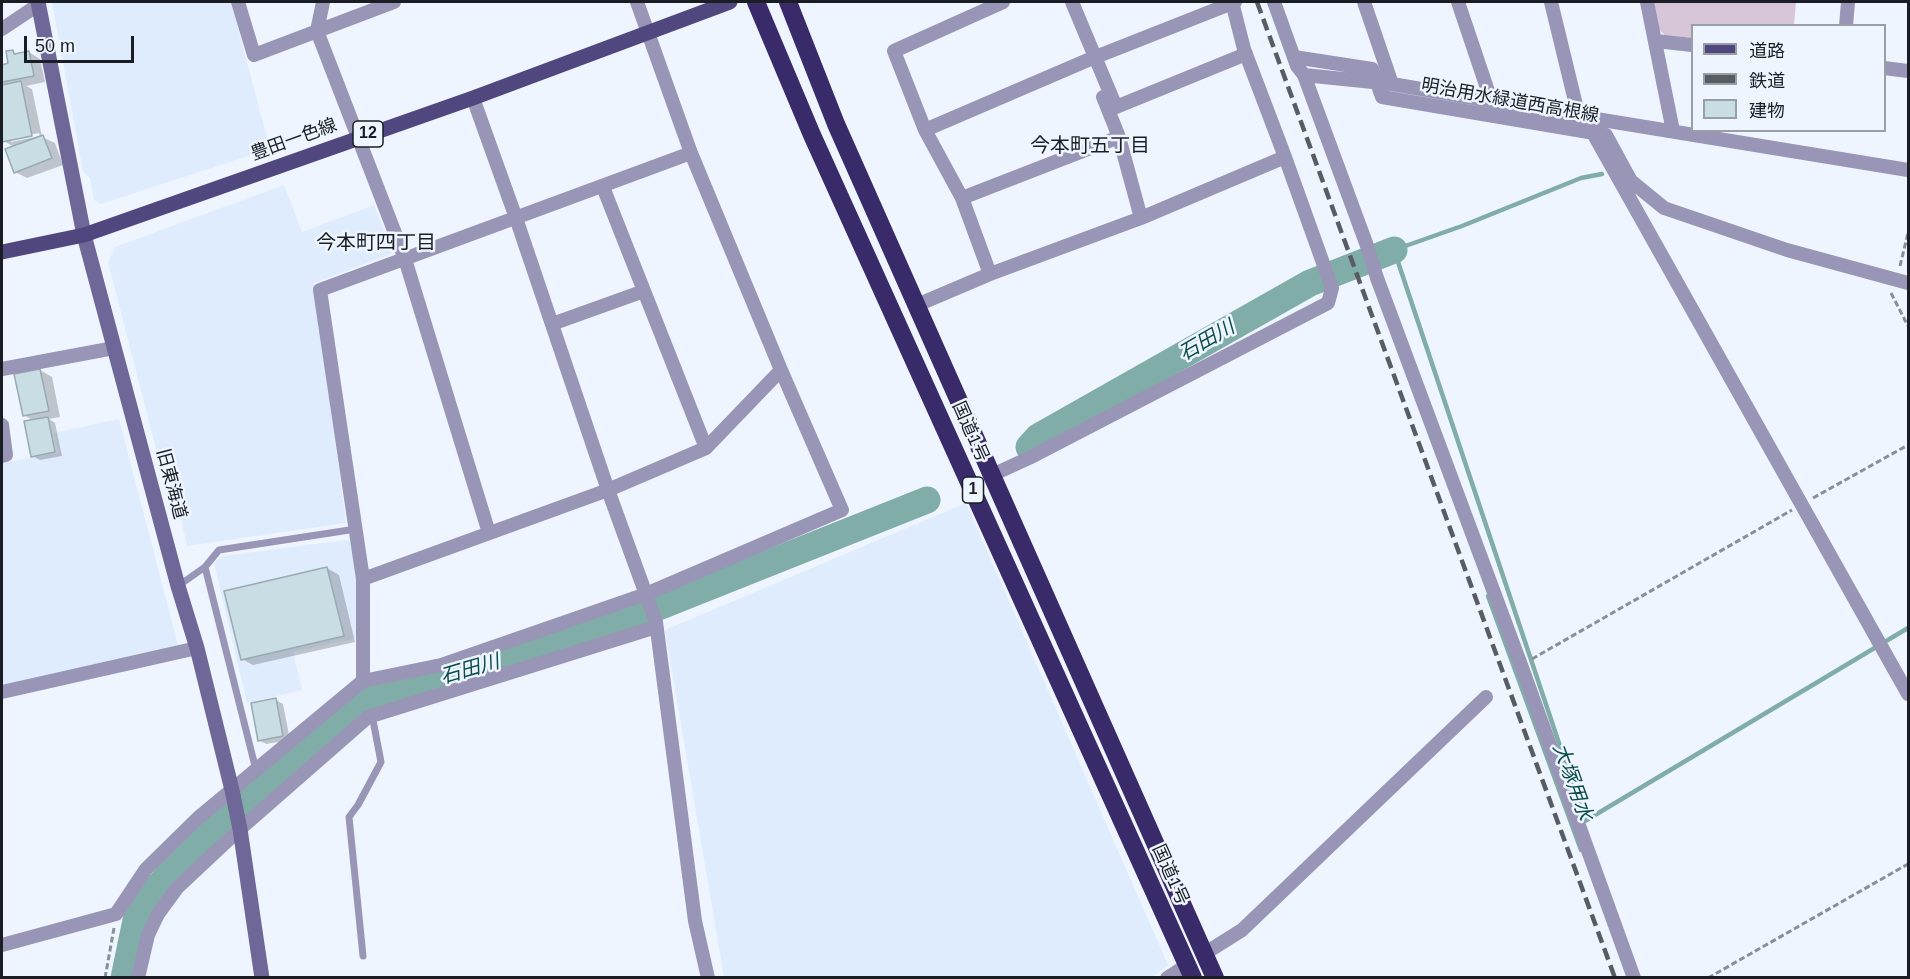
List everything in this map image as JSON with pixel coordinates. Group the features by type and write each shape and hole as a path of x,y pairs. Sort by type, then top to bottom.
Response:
{"highway":[{"name":"国道1号","path":"756,2 812,135 1190,971"},
{"name":"国道1号","path":"788,2 836,124 1215,978"}],"main road":[{"name":"豊田一色線","path":"2,252 84,236 473,98 730,2"}],"street":[{"path":"238,2 254,55 394,2"},
{"path":"323,2 317,31 405,259 489,533"},
{"path":"2,945 116,914 146,869 198,818 232,795 256,770 363,681 441,666 647,596 842,510 691,153 637,2"},
{"path":"990,274 962,198 925,130 894,51 1004,2"},
{"path":"1064,2 1116,107 1246,54"},
{"path":"1072,2 1119,137 1141,218"},
{"path":"925,130 1092,58 1233,2 1246,54 1332,288 1328,303 992,475"},
{"path":"1274,2 1293,57 1304,75 1366,243 1634,978"},
{"path":"1364,2 1392,84"},
{"path":"1458,2 1491,100"},
{"path":"1551,2 1576,105 1908,694"},
{"path":"1647,2 1673,131"},
{"path":"1846,24 1848,2"},
{"path":"2,29 38,3"},
{"name":"旧東海道","path":"38,3 84,236 178,586 197,648 240,826 262,978"},
{"path":"1656,41 1691,45"},
{"name":"明治用水緑道西高根線","path":"1293,57 1372,69 1382,98 1606,135 1631,181 1664,208 1787,250 1908,283"},
{"path":"1886,68 1908,71"},
{"path":"1304,75 1392,84 1908,170"},
{"path":"473,98 656,625 695,921 708,978"},
{"path":"962,198 1119,137"},
{"path":"363,681 363,579 320,290 691,153"},
{"path":"917,305 990,274 1141,218 1285,158"},
{"path":"603,187 706,448"},
{"path":"552,324 644,291"},
{"path":"2,369 114,348"},
{"path":"363,579 608,490 706,448 781,370"},
{"path":"2,425 6,454 2,456"},
{"path":"138,978 148,935 158,914 177,888 240,826 372,715 656,625"},
{"path":"2,692 197,648"},
{"path":"1204,954 1242,930 1485,697"},
{"path":"1167,978 1190,971"}],"lane":[{"path":"178,586 205,567 219,550 356,529"},
{"path":"205,567 256,770"},
{"path":"363,956 349,817 381,762 372,715"}],"path":[{"path":"1521,665 1908,445"},
{"path":"1708,978 1908,864"},
{"path":"105,978 116,914"}],"shaded area":[{"path":"52,2 231,2 270,149 101,204 94,200 90,178 83,172"},
{"path":"1653,2 1796,2 1794,24 1691,24 1691,38 1665,35 1659,30"},
{"path":"284,185 302,232 374,205 393,253 314,283 346,523 187,546 178,505 162,472 108,262 115,247"},
{"path":"119,419 178,645 2,687 2,463 58,453 54,433"},
{"path":"966,503 1168,965 1151,978 724,977 665,630"},
{"path":"347,540 352,544 357,581 357,638 293,652 302,690 247,703 214,563 222,556"}],"building":[{"path":"13,50 14,54 29,51 34,76 2,82 2,65 8,63 6,51"},
{"path":"21,81 32,136 2,142 2,85"},
{"path":"43,135 52,158 14,173 5,149"},
{"path":"40,369 49,411 23,416 14,374"},
{"path":"48,417 55,452 31,457 24,421"},
{"path":"327,567 344,636 241,660 224,591"},
{"path":"276,698 283,736 258,741 251,703"}],"waterway":[{"path":"1602,174 1581,178 1462,226 1394,250 1585,821 1908,628"},
{"name":"石田川","path":"1029,447 1038,437 1310,283 1394,250"},
{"name":"石田川","path":"124,978 138,911 177,864 254,792 366,700 391,690 546,648 666,604 927,500"},
{"name":"大塚用水","path":"1488,596 1581,850"}],"railway":[{"path":"1257,2 1615,978"}],"district":[{"name":"今本町五丁目","path":"1090,146"},
{"name":"今本町四丁目","path":"376,243"}]}
